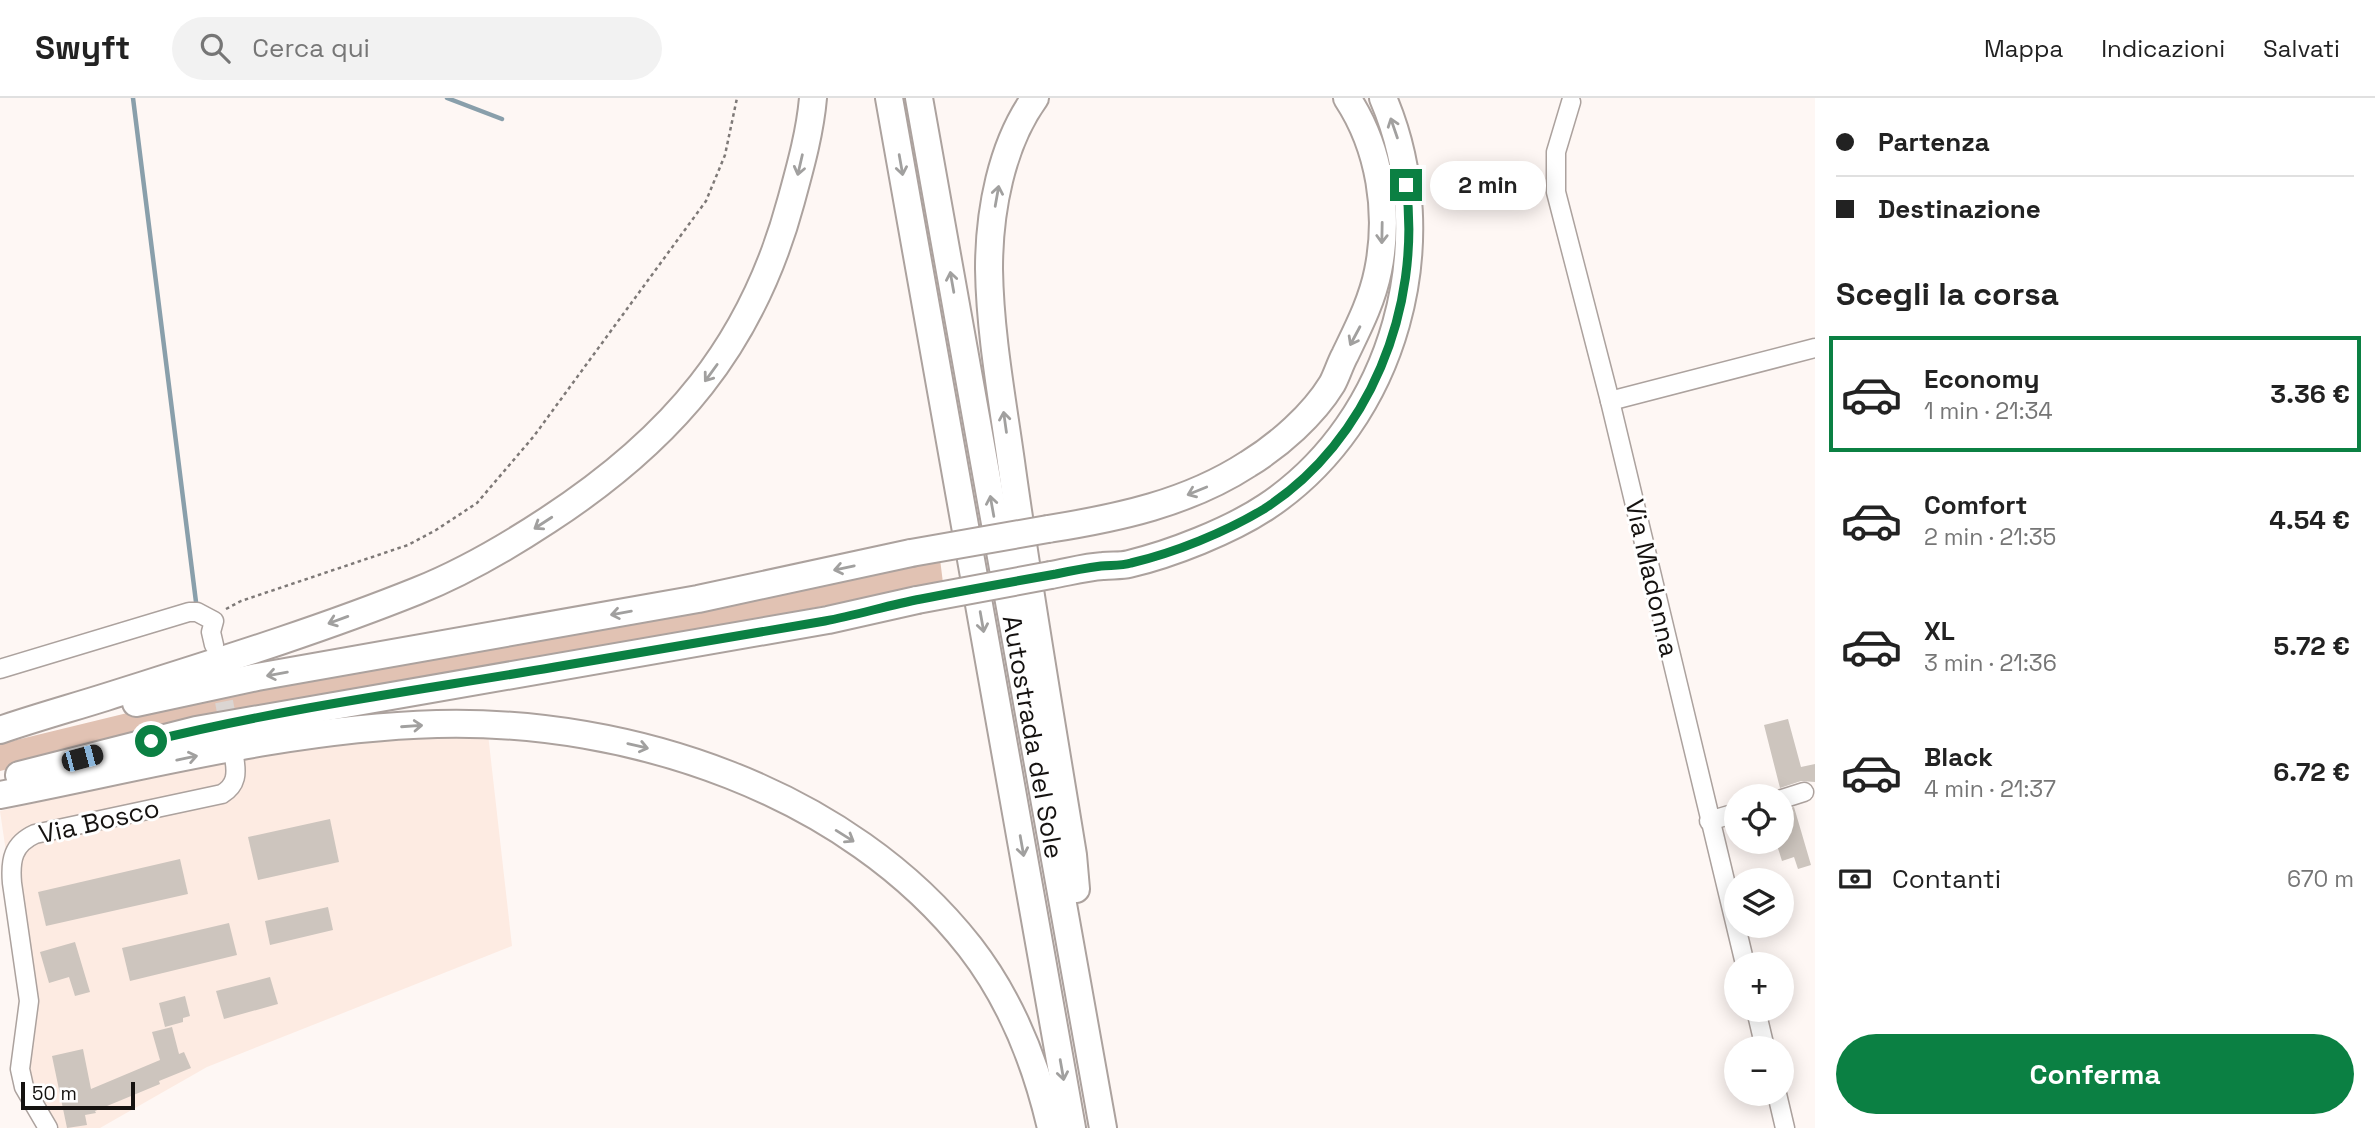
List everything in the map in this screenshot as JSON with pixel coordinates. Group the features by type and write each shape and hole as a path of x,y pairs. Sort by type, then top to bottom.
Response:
{"highway":[{"path":"0,732 233,657 418,591 527,534 618,470 653,440 694,395 716,367 748,312 784,228 800,166 813,98"},
{"name":"Autostrada del Sole","path":"888,98 1072,1128"},
{"name":"Autostrada del Sole","path":"919,98 1103,1128"},
{"path":"1035,98 1013,139 1000,179 991,246 990,295 1019,515 1073,855 1089,1048"},
{"path":"0,732 257,677 698,599 911,553 1086,523 1155,506 1211,486 1279,442 1309,413 1332,383 1360,326 1378,272 1382,247 1381,200 1374,153 1347,98"},
{"path":"0,780 196,730 828,620 917,600 1101,566 1126,565 1157,556 1245,520 1265,508 1302,478 1328,452 1351,423 1381,366 1394,331 1408,269 1409,203 1397,136 1383,98"},
{"path":"0,795 274,742 402,726 481,724 528,727 667,753 712,767 823,822 880,859 929,900 971,948 1002,996 1032,1061 1051,1128"}],"street":[{"name":"Via Madonna","path":"1571,102 1556,152 1556,192 1610,401 1742,952"},
{"path":"1610,401 1815,348"},
{"path":"0,669 181,613 197,612 214,621 211,632 214,645"},
{"name":"Via Bosco","path":"48,1128 24,1087 20,1069 29,1001 12,883 14,853 22,841 35,834 222,794 236,779 234,757"},
{"path":"1794,795 1804,792"},
{"path":"1709,821 1724,817"},
{"path":"1780,1106 1786,1128"}],"path":[{"path":"214,621 221,612 241,601 408,545 477,502 534,436 706,201 724,155 737,98"}],"shaded area":[{"path":"940,559 943,583 200,723 0,771 0,744 193,697"},
{"path":"488,734 512,946 207,1067 100,1128 38,1128 16,1091 14,1062 26,989 0,811 255,753 350,740"}],"building":[{"path":"1788,719 1801,767 1815,764 1815,782 1779,784 1764,725"},
{"path":"1794,807 1811,865 1798,869 1794,857 1782,861 1780,854 1794,854"},
{"path":"330,819 339,862 258,880 248,837"},
{"path":"180,859 188,894 46,926 38,892"},
{"path":"328,907 333,930 270,945 265,921"},
{"path":"229,923 237,955 130,981 122,948"},
{"path":"75,942 90,992 75,996 69,977 49,983 40,952"},
{"path":"270,977 278,1004 224,1019 216,991"},
{"path":"185,996 190,1016 183,1018 183,1022 165,1027 159,1003"},
{"path":"172,1027 179,1054 184,1052 191,1068 95,1111 96,1113 85,1115 87,1125 67,1128 52,1056 83,1049 91,1089 160,1060 152,1032"}],"waterway":[{"path":"133,98 196,602"},
{"path":"447,98 502,119"}],"tunnel":[{"path":"219,675 230,733"}],"route":[{"path":"151,741 196,730 376,697 828,620 1051,575 1101,566 1126,565 1192,543 1245,520 1283,495 1328,452 1351,423 1381,366 1394,331 1408,269 1410,237 1406,185"}]}
